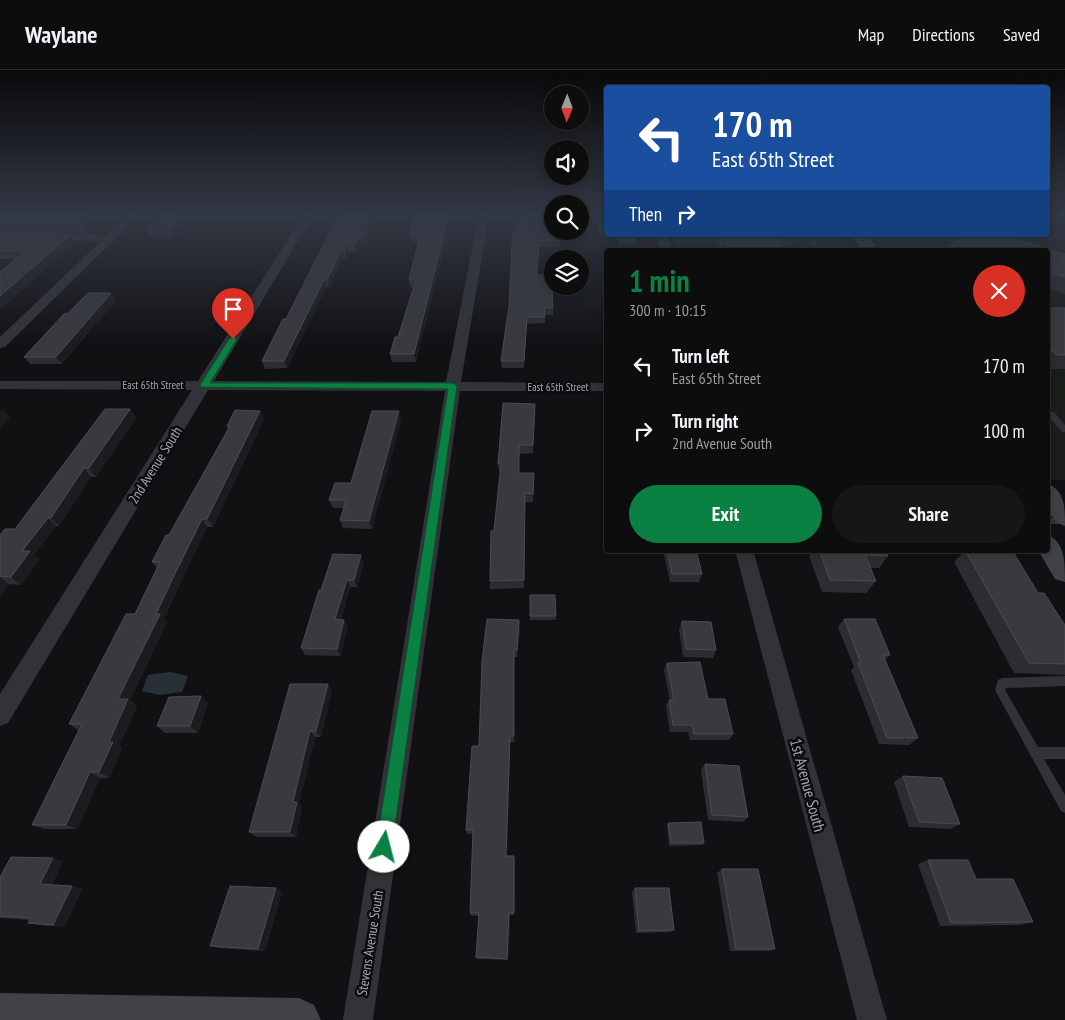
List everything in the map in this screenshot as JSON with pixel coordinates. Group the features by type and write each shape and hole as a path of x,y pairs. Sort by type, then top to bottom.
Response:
{"street":[{"path":"0,344 90,258"},
{"name":"2nd Avenue South","path":"0,716 282,258"},
{"name":"Stevens Avenue South","path":"358,1020 453,386 476,258"},
{"name":"East 65th Street","path":"0,385 604,387"},
{"path":"1052,494 1065,517"},
{"path":"1050,547 1065,571"},
{"name":"1st Avenue South","path":"745,553 872,1020"},
{"path":"0,1016 299,1020"}],"lane":[{"path":"1051,414 1065,430"},
{"path":"1050,521 1065,521"},
{"path":"1065,681 1002,683 1000,690 1065,807"},
{"path":"1035,753 1065,753"}],"shaded area":[{"path":"1050,258 1065,258 1065,480 1050,480"},
{"path":"1050,369 1059,369 1065,376 1065,401 1050,401"},
{"path":"170,672 188,676 182,692 159,695 142,691 148,675"}],"building":[{"path":"17,258 43,258 0,296 0,272"},
{"path":"317,258 337,258 327,280 324,280 284,361 262,361 283,319 286,319"},
{"path":"414,258 438,258 414,354 390,354 395,337 398,337 416,280 409,280"},
{"path":"511,258 538,258 537,275 544,275 544,295 552,295 553,308 544,308 545,317 527,317 524,361 501,361 509,306"},
{"path":"1050,258 1065,258 1065,277 1050,273"},
{"path":"88,293 111,293 56,357 24,357 64,314 67,314"},
{"path":"1050,308 1065,308 1065,355 1057,355 1050,351"},
{"path":"503,403 535,404 533,445 519,445 519,473 534,473 533,494 525,493 524,580 490,581 491,531 494,531 501,464 498,464"},
{"path":"105,409 130,409 89,468 84,468 51,518 48,518 22,551 30,551 11,577 0,576 0,535 5,529 15,529"},
{"path":"235,410 260,411 207,519 202,519 156,614 160,614 118,699 128,699 109,742 113,742 99,772 90,772 66,825 32,825 82,724 69,724 126,614 135,614 160,562 152,562 230,426 227,426"},
{"path":"372,411 399,411 369,521 340,520 346,500 329,500 335,483 351,483"},
{"path":"668,553 697,553 702,574 672,574"},
{"path":"820,553 887,553 888,556 865,555 876,581 830,580"},
{"path":"967,553 1014,553 1038,593 1044,593 1065,625 1065,664 1029,663"},
{"path":"333,554 361,555 354,580 347,580 335,619 344,620 337,649 301,648 319,590 321,590"},
{"path":"530,595 555,595 556,616 530,616"},
{"path":"487,619 519,620 517,650 514,650 514,736 510,736 506,856 514,856 514,913 509,913 507,959 476,957 479,913 470,913 473,830 466,830 472,746 479,746 482,662"},
{"path":"844,619 875,619 890,655 883,655 918,738 887,738 858,663 861,663"},
{"path":"682,621 711,622 716,650 686,649"},
{"path":"700,662 708,699 725,699 733,734 694,734 692,725 673,725 669,700 674,700 667,663"},
{"path":"290,684 328,684 316,731 310,731 293,802 297,802 290,832 249,832"},
{"path":"201,696 190,726 157,726 169,697"},
{"path":"705,764 739,766 748,817 712,815"},
{"path":"903,776 942,778 960,824 919,822"},
{"path":"701,822 704,843 671,843 668,823"},
{"path":"11,857 53,858 40,884 72,886 53,925 28,923 31,918 0,916 0,877"},
{"path":"928,860 968,860 976,879 1013,879 1033,922 951,923"},
{"path":"722,869 758,869 775,949 736,949"},
{"path":"230,886 276,888 258,949 210,946"},
{"path":"635,888 669,888 674,930 639,931"}],"route":[{"path":"233,339 204,385 453,386 384,847"}]}
